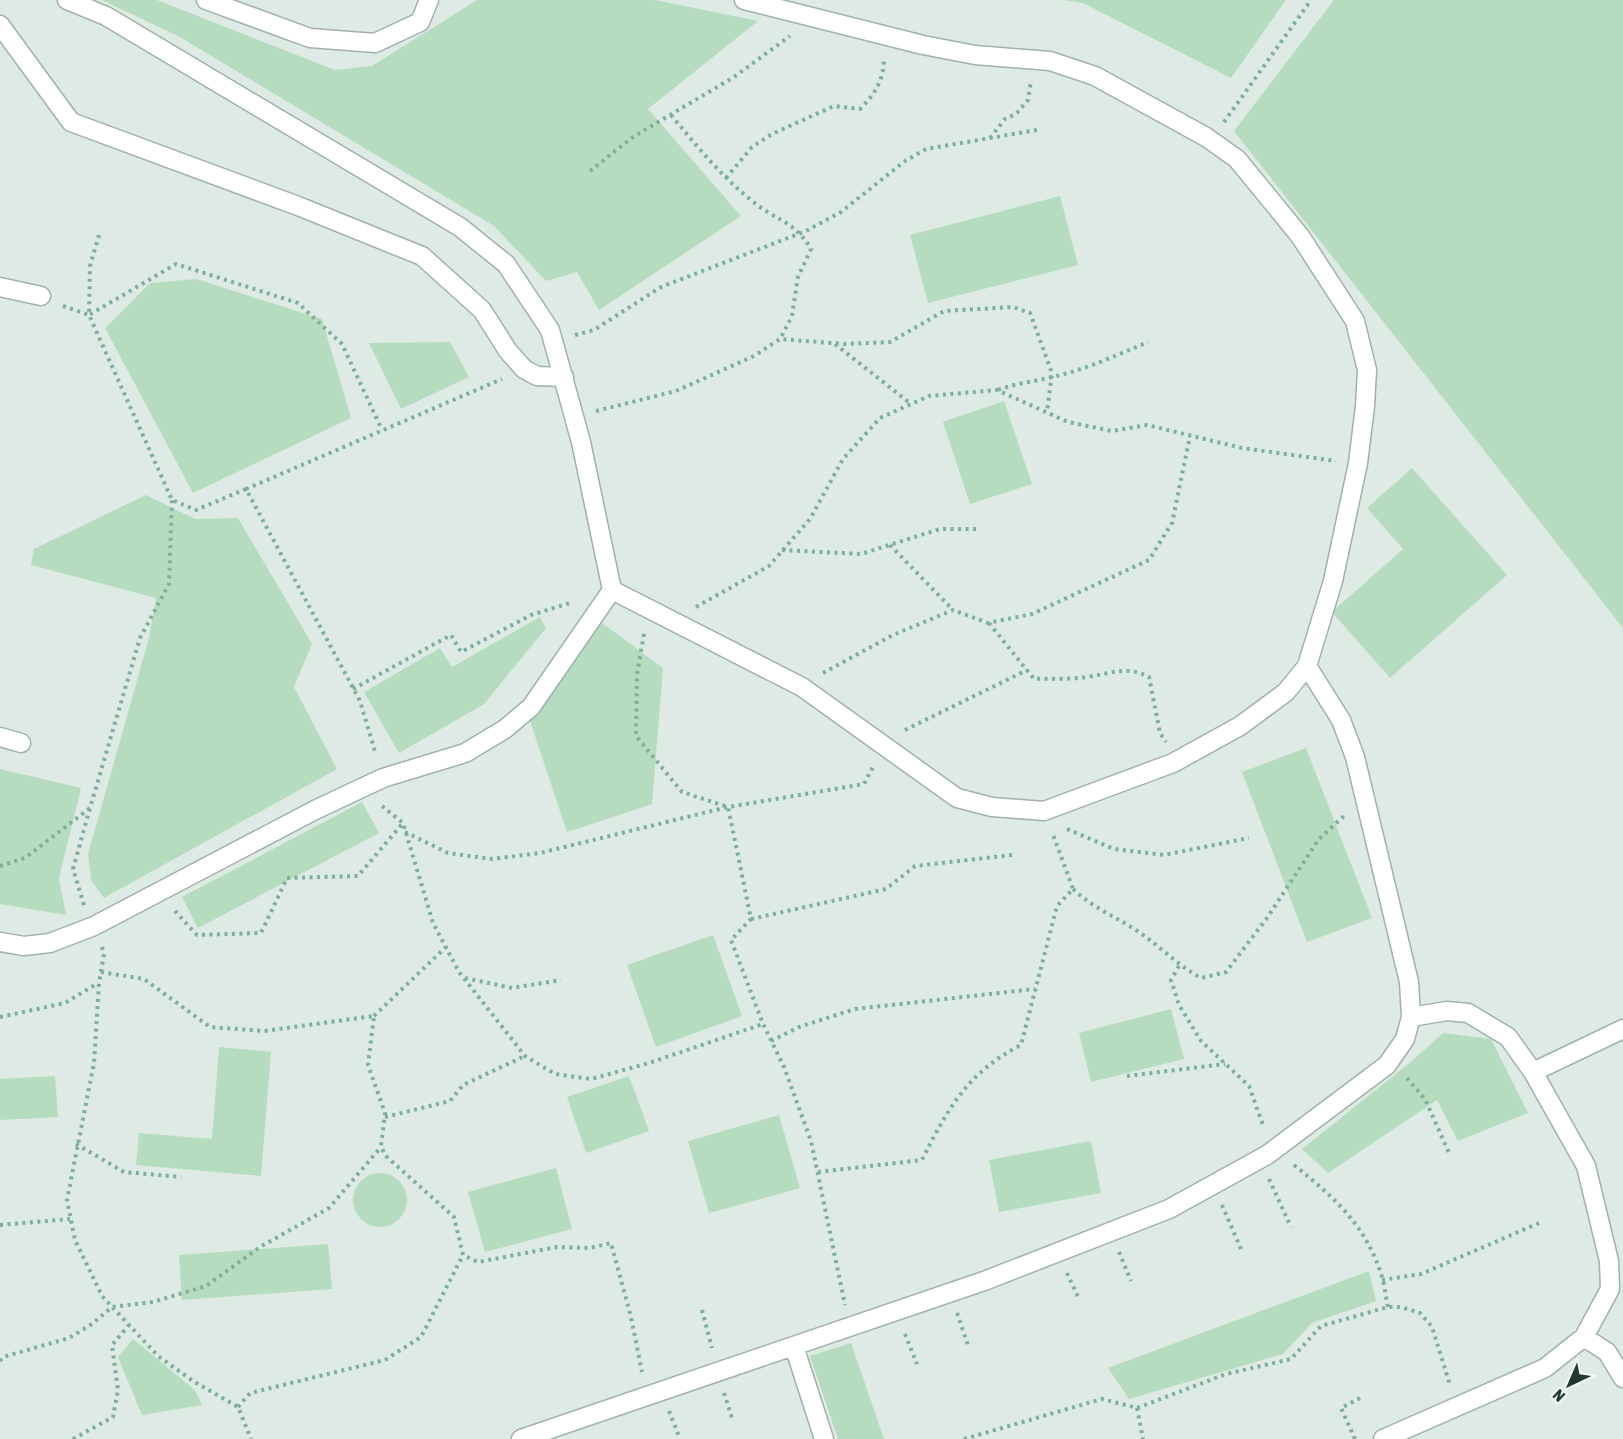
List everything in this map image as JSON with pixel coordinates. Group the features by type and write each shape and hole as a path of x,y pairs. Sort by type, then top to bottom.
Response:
{"street":[{"path":"0,942 24,946 50,943 94,926 315,810 383,778 465,753 505,729 531,707 612,590 574,416 554,340 532,300 506,264 460,227 106,16 67,0"},
{"path":"206,0 310,38 375,43 420,22 429,0"},
{"path":"612,590 802,687 957,798 992,807 1046,816 1177,761 1240,726 1286,692 1307,666 1333,581 1358,463 1365,406 1366,370 1355,321 1300,236 1237,159 1211,140 1095,76 1050,61 975,55 922,45 744,0"},
{"path":"0,25 71,122 298,206 422,256 482,310 508,351 524,369 537,376 564,377"},
{"path":"0,287 41,296"},
{"path":"521,1439 951,1292 1169,1209 1267,1155 1391,1060 1405,1039 1411,1017 1409,982 1355,757 1341,720 1307,666"},
{"path":"0,737 21,744"},
{"path":"1383,1439 1545,1368 1584,1336 1610,1289 1609,1261 1586,1166 1533,1072 1508,1037 1468,1013 1447,1011 1411,1017"},
{"path":"1533,1072 1623,1029"},
{"path":"1584,1336 1607,1352 1623,1378"},
{"path":"794,1346 824,1439"}],"path":[{"path":"1211,140 1311,0"},
{"path":"590,171 633,137 734,77 814,16"},
{"path":"726,178 752,147 772,134 834,106 860,109 876,94 884,69 884,34"},
{"path":"990,138 1005,119 1016,114 1028,100 1035,60"},
{"path":"574,416 676,391 754,356 780,339 792,315 798,277 811,249 801,233 753,202 726,178 671,115"},
{"path":"554,340 594,330 661,287 801,233 841,212 905,161 926,149 1037,130"},
{"path":"99,235 90,266 89,315 172,500 169,584 140,638 73,869 80,898 94,926 104,954 99,983 94,1063 76,1144 67,1200 75,1240 102,1296 158,1356 193,1382 238,1407 251,1439"},
{"path":"89,315 176,264 298,303 342,344 382,430"},
{"path":"41,296 89,315"},
{"path":"780,339 834,343 890,342 945,311 1013,307 1030,313 1051,377 1047,412"},
{"path":"673,622 769,566 810,519 843,459 880,418 929,396 997,390 1021,382 1051,377 1092,365 1148,342"},
{"path":"834,343 911,404"},
{"path":"172,500 195,510 524,369"},
{"path":"997,390 1068,422 1112,431 1148,425 1242,448 1358,463"},
{"path":"988,623 1032,614 1149,560 1172,523 1190,436"},
{"path":"246,489 360,700 383,778"},
{"path":"782,550 861,554 940,529 980,529"},
{"path":"890,545 953,610 988,623 1034,679 1086,677 1118,670 1139,671 1149,677 1160,733 1177,761"},
{"path":"353,688 450,635 461,652 531,615 612,590"},
{"path":"649,610 637,674 636,736 682,792 728,807"},
{"path":"802,687 893,635 953,610"},
{"path":"405,832 448,853 492,859 540,854 728,807 864,784 886,745 905,730 1027,670"},
{"path":"362,788 404,824 433,923 464,978 525,1056 555,1074 591,1078 649,1063 763,1024"},
{"path":"1046,816 1072,889 1092,906 1137,931 1179,966 1201,978 1226,972 1267,918 1318,839 1364,798"},
{"path":"728,807 751,919"},
{"path":"0,866 25,858 90,808"},
{"path":"1046,816 1114,849 1164,855 1249,838"},
{"path":"158,892 197,935 261,933 287,878 358,876 404,824"},
{"path":"849,1327 811,1141 784,1067 763,1024 731,940 751,919 886,889 915,866 1012,855"},
{"path":"818,1172 922,1160 948,1108 972,1078 996,1058 1021,1045 1057,906 1072,889"},
{"path":"101,972 144,980 210,1027 264,1031 374,1016 446,947"},
{"path":"1179,966 1171,980 1179,1005 1201,1041 1249,1086 1267,1155 1291,1227"},
{"path":"464,978 512,988 561,980"},
{"path":"0,1017 66,1003 99,983"},
{"path":"771,1041 799,1027 855,1009 1035,989"},
{"path":"0,1361 3,1357 69,1338 92,1324 112,1306 153,1302 206,1286 260,1247 328,1208 381,1147 385,1117 368,1065 374,1016"},
{"path":"385,1117 450,1101 462,1085 525,1056"},
{"path":"1391,1060 1425,1099 1449,1153"},
{"path":"1127,1076 1225,1064"},
{"path":"76,1144 124,1172 181,1177"},
{"path":"238,1407 250,1393 385,1360 421,1337 464,1255 453,1217 386,1156 381,1147"},
{"path":"1267,1155 1330,1194 1350,1214 1368,1245 1383,1280 1388,1307"},
{"path":"1213,1185 1241,1249"},
{"path":"0,1225 70,1219"},
{"path":"1383,1280 1421,1274 1539,1223"},
{"path":"1111,1232 1131,1281"},
{"path":"464,1255 478,1262 557,1247 590,1248 611,1243 631,1317 647,1396"},
{"path":"951,1292 968,1345"},
{"path":"964,1439 1102,1399 1137,1408 1226,1374 1291,1359 1321,1326 1388,1307 1401,1307 1420,1313 1432,1328 1456,1406"},
{"path":"702,1310 718,1372"},
{"path":"896,1311 917,1364"},
{"path":"73,1439 113,1417 118,1390 112,1345 129,1325"},
{"path":"1355,1439 1341,1408 1360,1398"},
{"path":"1137,1408 1143,1439"}],"green space":[{"path":"102,0 157,0 335,70 372,66 477,0 655,0 758,21 648,109 741,216 599,310 577,272 546,281 494,226 180,37"},
{"path":"1063,0 1286,0 1231,78 1083,3"},
{"path":"1334,0 1623,0 1623,628 1234,131"},
{"path":"1060,196 1078,265 928,303 910,235"},
{"path":"196,279 322,319 351,418 193,493 105,328 150,283"},
{"path":"450,342 469,377 401,409 369,343"},
{"path":"1004,401 1032,484 970,504 943,422"},
{"path":"1412,468 1507,575 1390,678 1332,612 1403,549 1367,508"},
{"path":"146,495 195,519 238,518 312,644 294,687 337,769 104,898 91,880 88,854 149,638 156,598 31,565 34,549"},
{"path":"540,617 546,628 484,704 399,753 364,692 440,648 452,667"},
{"path":"602,623 663,668 652,804 567,832 530,721"},
{"path":"1306,748 1372,918 1307,942 1242,772"},
{"path":"0,769 81,788 59,878 66,915 0,904"},
{"path":"362,802 379,833 198,928 182,897"},
{"path":"713,935 742,1016 656,1047 627,965"},
{"path":"1171,1009 1184,1059 1091,1082 1079,1033"},
{"path":"1443,1033 1491,1039 1528,1113 1458,1141 1437,1100 1328,1173 1302,1149 1412,1061"},
{"path":"219,1047 271,1052 261,1176 136,1165 139,1133 212,1139"},
{"path":"55,1076 58,1117 0,1120 0,1079"},
{"path":"629,1076 649,1131 586,1153 567,1097"},
{"path":"779,1115 800,1188 709,1213 688,1141"},
{"path":"1091,1141 1101,1193 999,1212 989,1160"},
{"path":"556,1168 572,1229 485,1252 468,1192"},
{"path":"380,1173 390,1175 399,1181 405,1190 407,1200 405,1210 399,1219 390,1225 380,1227 370,1225 361,1219 355,1210 353,1200 355,1190 361,1181 370,1175"},
{"path":"328,1244 332,1289 182,1300 179,1255"},
{"path":"1369,1271 1376,1301 1312,1323 1283,1354 1129,1399 1108,1368"},
{"path":"133,1339 195,1390 202,1405 142,1415 118,1357"},
{"path":"851,1343 884,1439 838,1439 810,1356"}]}
